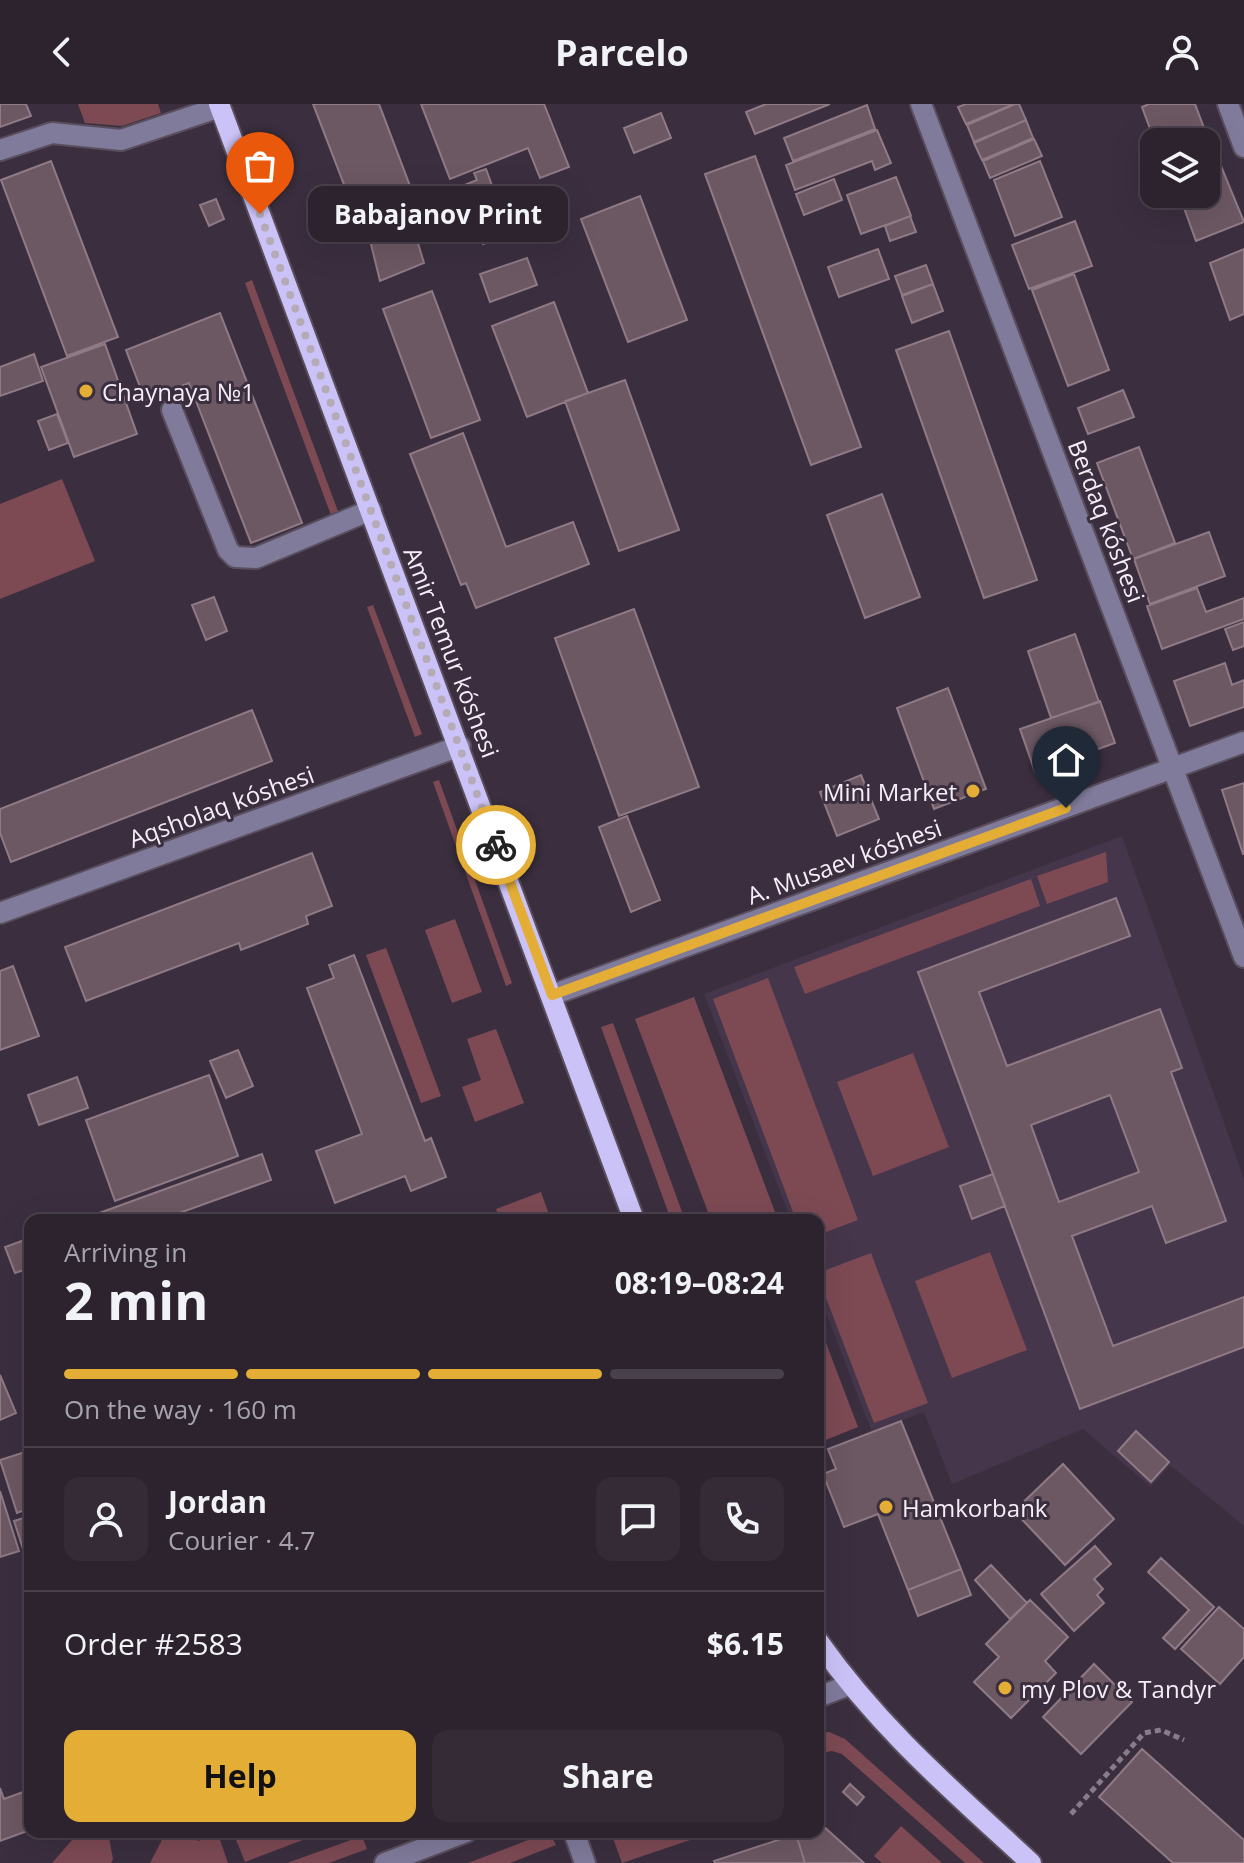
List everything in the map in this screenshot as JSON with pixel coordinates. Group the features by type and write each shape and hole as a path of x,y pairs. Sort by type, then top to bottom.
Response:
{"main road":[{"name":"Amir Temur kóshesi","path":"220,106 632,1214"},
{"path":"824,1650 849,1685 892,1735 1031,1863"}],"street":[{"name":"Berdaq kóshesi","path":"921,104 1244,957"},
{"path":"1228,104 1244,147"},
{"path":"0,150 52,133 121,140 220,106"},
{"path":"172,410 228,550 235,557 256,558 371,510"},
{"name":"A. Musaev kóshesi","path":"552,995 1244,742"},
{"name":"Aqsholaq kóshesi","path":"0,913 460,746"},
{"path":"824,1695 849,1685"},
{"path":"385,1863 450,1838"},
{"path":"576,1838 585,1863"}],"path":[{"path":"1071,1814 1144,1733 1161,1730 1184,1740"}],"shaded area":[{"path":"78,104 158,104 161,113 122,126 85,123"},
{"path":"252,280 339,514 332,518 245,283"},
{"path":"62,479 95,561 0,599 0,504"},
{"path":"373,605 422,734 415,737 367,607"},
{"path":"439,780 512,983 506,986 433,782"},
{"path":"1122,836 1244,1179 1244,1526 1170,1465 1151,1487 1083,1429 952,1484 924,1412 872,1432 824,1308 824,1214 789,1214 704,994"},
{"path":"1106,852 1108,882 1047,904 1037,876"},
{"path":"1031,879 1040,906 805,994 794,967"},
{"path":"455,919 482,992 452,1003 425,930"},
{"path":"386,948 441,1096 421,1103 366,955"},
{"path":"768,978 858,1220 824,1233 824,1214 794,1214 713,999"},
{"path":"694,997 776,1214 709,1214 635,1019"},
{"path":"613,1023 683,1214 669,1214 601,1027"},
{"path":"496,1029 524,1103 475,1122 462,1087 481,1080 467,1039"},
{"path":"913,1053 949,1147 873,1176 837,1082"},
{"path":"541,1192 549,1214 498,1214 496,1209"},
{"path":"990,1252 1027,1350 952,1378 915,1281"},
{"path":"871,1253 928,1403 874,1423 824,1293 824,1271"},
{"path":"824,1338 858,1427 824,1441"},
{"path":"824,1732 845,1739 984,1863 965,1863 842,1754 824,1753"},
{"path":"901,1826 942,1863 882,1863 874,1856"},
{"path":"74,1838 109,1838 111,1863 52,1863"},
{"path":"163,1838 194,1838 198,1841 219,1838 228,1863 150,1863"},
{"path":"235,1838 308,1838 245,1862"},
{"path":"356,1838 363,1838 367,1849 329,1863 287,1863"},
{"path":"533,1838 552,1838 556,1845 510,1863 468,1863"},
{"path":"613,1838 696,1838 622,1863"}],"building":[{"path":"0,104 26,104 31,116 0,127"},
{"path":"313,104 379,104 410,186 353,208"},
{"path":"421,104 544,104 569,167 540,178 528,148 450,179"},
{"path":"766,104 830,104 755,134 746,112"},
{"path":"966,104 1014,104 966,124 958,107"},
{"path":"1019,104 1026,120 974,142 967,125"},
{"path":"1149,104 1195,104 1204,128 1150,128 1142,107"},
{"path":"867,105 875,129 793,161 784,138"},
{"path":"661,113 671,138 634,153 624,128"},
{"path":"1026,120 1033,138 982,160 974,143"},
{"path":"877,130 891,163 875,170 872,161 795,190 786,165"},
{"path":"1034,139 1042,156 990,178 983,161"},
{"path":"755,156 861,447 811,465 705,174"},
{"path":"51,161 118,337 67,356 1,180"},
{"path":"1040,161 1062,217 1015,236 994,180"},
{"path":"1220,166 1244,222 1196,241 1184,208 1220,208"},
{"path":"486,169 510,235 483,244 462,186 477,180 474,173"},
{"path":"896,177 911,216 861,234 847,195"},
{"path":"834,179 842,200 804,215 796,194"},
{"path":"640,196 687,320 628,342 581,219"},
{"path":"216,199 224,219 209,226 200,205"},
{"path":"400,202 407,222 411,220 424,263 380,281 369,236 364,238 356,219"},
{"path":"910,216 916,232 890,241 885,226"},
{"path":"1075,221 1092,266 1029,289 1012,245"},
{"path":"878,249 889,279 839,297 828,267"},
{"path":"1244,249 1244,314 1230,320 1210,263"},
{"path":"527,258 537,285 490,302 480,274"},
{"path":"926,265 933,284 902,295 895,276"},
{"path":"1074,274 1109,370 1068,386 1032,290"},
{"path":"933,284 943,311 912,323 902,296"},
{"path":"432,291 480,420 431,438 383,309"},
{"path":"554,302 588,393 527,417 492,326"},
{"path":"220,313 302,523 251,543 189,383 145,400 126,350"},
{"path":"949,331 1037,580 984,598 896,350"},
{"name":"Chaynaya №1","path":"105,344 137,434 74,457 41,367"},
{"path":"34,354 43,381 0,396 0,367"},
{"path":"625,380 679,530 619,551 565,401"},
{"path":"1123,390 1134,417 1088,434 1078,408"},
{"path":"57,414 68,443 49,450 38,421"},
{"path":"463,433 506,547 573,522 589,564 476,608 466,583 461,585 410,454"},
{"path":"1139,447 1175,543 1133,559 1097,463"},
{"path":"882,494 920,597 865,618 827,515"},
{"path":"1209,532 1225,576 1150,604 1134,559"},
{"path":"1197,588 1206,612 1244,598 1244,619 1162,649 1147,606"},
{"path":"214,597 227,631 206,640 192,605"},
{"path":"634,609 699,787 619,816 555,638"},
{"path":"1244,622 1244,646 1233,650 1225,629"},
{"path":"1075,634 1099,702 1051,718 1028,651"},
{"path":"1225,663 1232,685 1244,680 1244,707 1190,726 1174,681"},
{"path":"948,688 986,789 934,809 897,708"},
{"path":"1100,701 1115,743 1035,772 1020,729"},
{"path":"252,710 272,761 11,862 0,833 0,809"},
{"path":"861,775 879,819 837,836 820,792"},
{"path":"1244,783 1244,854 1243,854 1222,790"},
{"path":"627,816 660,900 631,912 599,827"},
{"path":"312,853 332,906 306,916 308,924 241,950 239,943 86,1001 65,947"},
{"path":"1116,898 1130,936 979,992 1007,1066 1160,1009 1182,1068 1171,1072 1226,1221 1166,1243 1152,1206 1072,1236 1113,1346 1244,1297 1244,1347 1080,1409 918,972","holes":["1110,1095 1139,1172 1059,1202 1031,1125"]},
{"path":"354,955 425,1141 431,1138 446,1177 411,1191 405,1176 335,1203 316,1151 362,1134 307,988 334,978 329,965"},
{"path":"13,966 39,1036 0,1050 0,971"},
{"path":"238,1050 253,1086 226,1098 210,1061"},
{"path":"209,1075 238,1156 115,1201 86,1120"},
{"path":"77,1077 88,1108 39,1125 28,1095"},
{"path":"262,1154 271,1180 177,1214 97,1214"},
{"path":"993,1174 1005,1206 972,1219 960,1186"},
{"path":"24,1240 24,1270 15,1273 5,1247"},
{"path":"0,1375 16,1413 0,1420"},
{"name":"Hamkorbank","path":"901,1421 961,1569 908,1590 878,1514 844,1527 824,1477 824,1474 836,1469 828,1449"},
{"path":"1136,1431 1169,1462 1151,1482 1118,1451"},
{"path":"24,1452 24,1510 17,1513 0,1460"},
{"path":"1063,1464 1114,1519 1065,1565 1014,1511"},
{"path":"0,1491 19,1551 0,1557"},
{"path":"24,1518 24,1552 14,1521"},
{"path":"1095,1546 1111,1564 1094,1579 1103,1589 1097,1595 1104,1603 1074,1631 1041,1594"},
{"path":"1161,1558 1214,1607 1175,1649 1163,1638 1189,1610 1148,1572"},
{"path":"991,1565 1027,1603 1010,1619 975,1580"},
{"path":"961,1569 971,1595 918,1616 908,1590"},
{"path":"1030,1600 1068,1637 1045,1661 1056,1673 1011,1718 974,1682 999,1657 986,1644"},
{"path":"1219,1607 1244,1629 1244,1657 1220,1684 1181,1649"},
{"path":"1094,1664 1132,1702 1081,1754 1043,1717"},
{"path":"1142,1749 1244,1840 1244,1863 1173,1863 1099,1797"},
{"path":"850,1784 864,1797 857,1805 843,1792"},
{"path":"0,1788 4,1799 23,1792 24,1832 0,1841"},
{"path":"824,1827 864,1863 805,1863 797,1838 824,1838"},
{"path":"784,1838 797,1838 805,1863 715,1863"}],"way so far":[{"path":"260,214 496,845"}],"place":[{"name":"Babajanov Print","path":"260,214"},
{"name":"Chaynaya №1","path":"86,391"},
{"name":"Mini Market","path":"973,791"},
{"name":"Hamkorbank","path":"886,1507"},
{"name":"my Plov & Tandyr","path":"1005,1688"}],"route":[{"path":"496,845 552,995 1066,808"}]}
